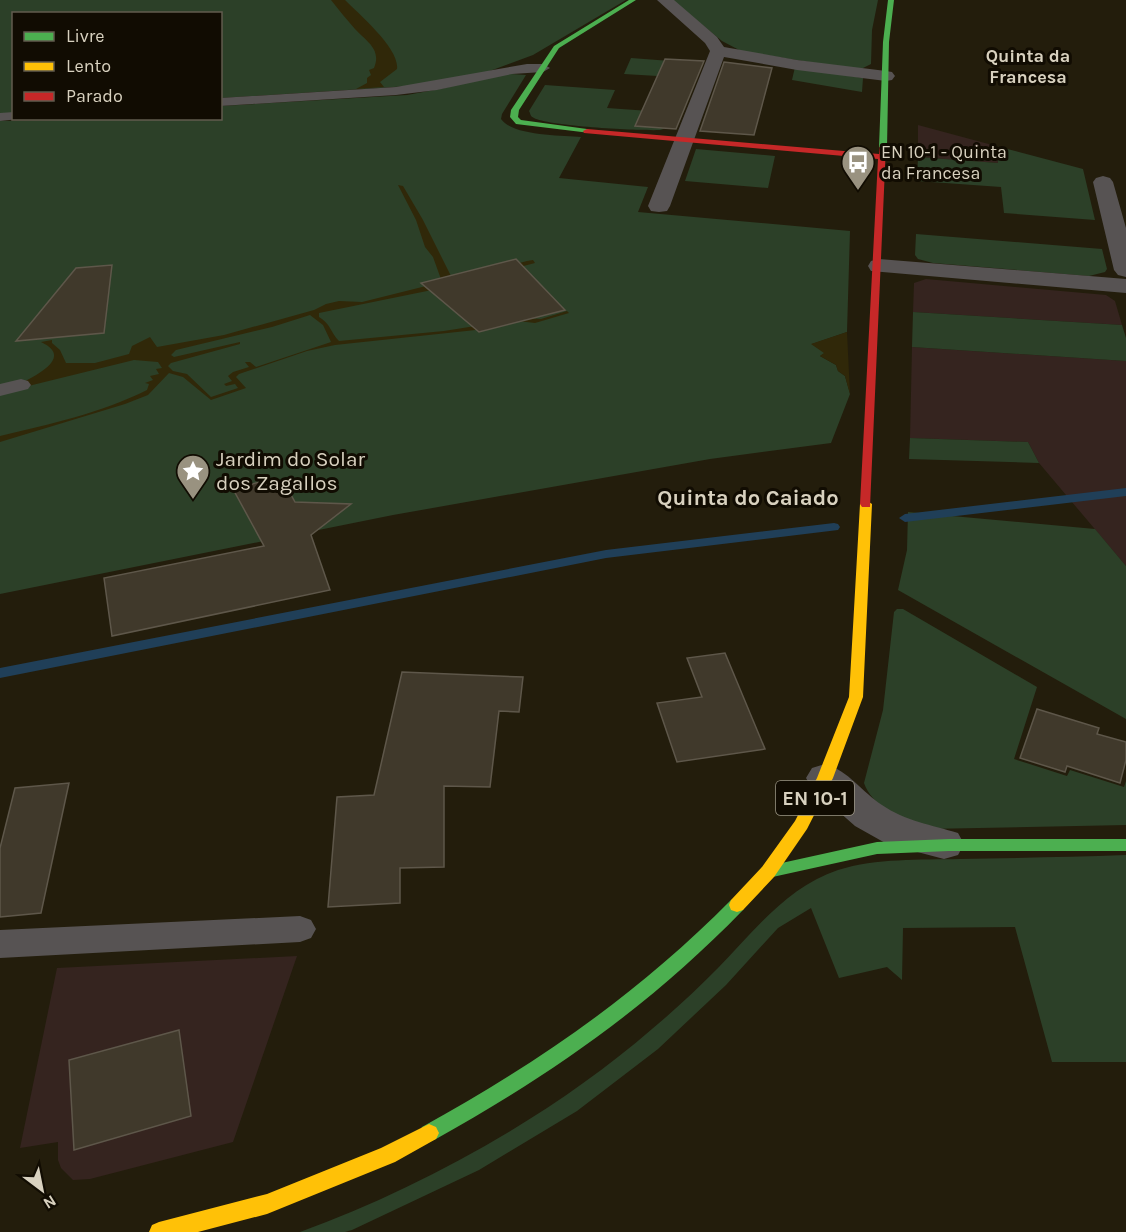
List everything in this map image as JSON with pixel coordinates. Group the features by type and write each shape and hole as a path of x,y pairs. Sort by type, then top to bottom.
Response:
{"main road":[{"path":"633,0 556,47 515,110 514,117 519,122 544,127 882,158"},
{"name":"EN 10-1","path":"159,1232 267,1204 388,1155 495,1097 587,1038 658,981 717,927 768,872 801,825 825,778 856,697 891,0"},
{"path":"768,872 877,848 949,845 1126,844"}],"street":[{"path":"665,0 711,40 718,51 797,65 886,76"},
{"path":"658,206 718,51"},
{"path":"1103,183 1123,244 1126,270"},
{"path":"879,266 1126,286"},
{"path":"825,778 869,816 901,833 949,845"}],"lane":[{"path":"222,102 401,91 445,84 507,69 543,68"},
{"path":"0,390 21,385"},
{"path":"0,944 300,929"}],"shaded area":[{"path":"918,125 996,146 998,163 918,157"},
{"path":"926,279 1106,295 1115,301 1122,325 913,312 914,283"},
{"path":"912,347 1126,361 1126,566 1039,463 1028,442 910,438"},
{"path":"297,956 233,1142 90,1179 73,1180 61,1168 58,1160 58,1142 20,1148 57,968"}],"green space":[{"path":"0,0 626,0 533,55 487,72 425,85 222,98 222,12 12,12 12,113 0,114"},
{"path":"672,0 878,0 872,30 871,64 859,70 741,51 722,41"},
{"path":"631,58 697,63 691,78 624,74"},
{"path":"795,67 863,78 862,92 792,80"},
{"path":"499,73 526,75 501,119 507,125 526,132 581,137 559,178 648,187 638,212 850,231 847,332 812,344 825,353 820,356 836,365 838,371 845,376 850,394 831,443 710,459 393,515 0,594 0,121 222,120 222,106 407,95 445,88"},
{"path":"545,85 615,90 607,108 678,113 670,127 660,130 595,127 543,121 533,117 529,111"},
{"path":"996,146 1083,169 1095,220 1004,213 1001,187 917,181 918,157 998,163"},
{"path":"696,149 775,156 768,188 685,181"},
{"path":"916,234 1102,249 1107,269 1105,272 1089,276 933,263 918,259 915,255"},
{"path":"913,312 1122,325 1126,338 1126,361 912,347"},
{"path":"910,438 1028,442 1039,463 909,459"},
{"path":"908,512 1095,529 1126,566 1126,719 898,590 907,550"},
{"path":"897,609 903,609 1037,687 1014,759 1067,776 1070,770 1124,787 1126,781 1126,825 926,829 908,823 881,806 864,783 883,710 894,612"},
{"path":"1126,855 1126,1062 1052,1062 1015,927 903,928 902,980 887,967 839,978 811,908 778,928 726,985 658,1049 577,1111 479,1170 352,1230 300,1232 346,1214 439,1171 485,1146 573,1091 661,1022 787,899 820,878 853,866 898,860"}],"sand":[{"path":"331,0 345,0 386,42 396,61 397,69 380,82 384,87 356,89 367,83 367,78 371,75 369,70 374,68 376,56 372,46"},
{"path":"398,185 403,186 423,220 453,280 527,261 533,260 535,263 427,291 319,313 319,317 326,322 339,341 444,331 525,318 541,319 567,311 569,313 535,323 518,321 485,329 335,345 307,351 239,374 236,377 246,388 211,400 183,377 169,373 148,395 0,442 0,436 75,417 130,398 147,390 149,384 145,383 153,380 150,376 159,374 156,369 162,368 158,362 134,360 0,393 42,372 50,364 54,357 52,349 41,342 52,340 66,363 95,363 129,354 132,346 150,337 157,347 224,335 314,310 326,304 339,301 362,302 442,282 433,257 425,247 416,220","holes":["310,315 323,325 331,342 256,367 250,362 245,362 249,367 233,372 228,376 232,381 224,384 226,386 235,384 238,388 211,397 187,374 173,371 168,366 171,363 240,344 240,342 174,357 171,355 176,350 272,327"]},
{"path":"847,332 850,394 845,376 838,371 836,365 820,356 824,353 811,344"}],"building":[{"path":"665,59 704,61 676,129 635,126"},
{"path":"724,62 772,68 754,135 700,131"},
{"path":"516,259 565,310 479,332 421,283"},
{"path":"112,265 104,333 16,341 76,268"},
{"path":"267,480 285,484 295,502 351,504 311,535 330,590 112,636 104,578 264,546 233,489"},
{"path":"725,653 765,749 677,762 657,703 702,697 687,658"},
{"path":"402,672 523,677 519,712 499,711 490,787 444,786 444,867 400,868 400,903 328,907 337,797 374,795"},
{"path":"1037,709 1099,728 1097,734 1126,742 1126,760 1120,783 1067,766 1065,772 1020,758"},
{"path":"69,783 41,913 0,917 0,848 15,788"},
{"path":"179,1030 191,1116 74,1150 69,1060"}],"waterway":[{"path":"905,518 1126,492"},
{"path":"0,673 606,554 834,527"}],"traffic: fast":[{"path":"587,131 519,122 514,117 515,110 556,47 633,0"},
{"path":"883,147 886,42 891,0"},
{"path":"768,872 877,848 949,845 1126,845"},
{"path":"429,1133 513,1085 593,1032 668,972 737,905"}],"traffic: slow":[{"path":"737,905 768,872 801,825 825,778 856,697 866,504"},
{"path":"159,1232 267,1204 388,1155 429,1133"}],"traffic: jam":[{"path":"587,131 882,157"},
{"path":"866,504 883,147"}],"place":[{"name":"EN 10-1 - Quinta da Francesa","path":"858,191"},
{"name":"Jardim do Solar dos Zagallos","path":"193,500"}],"district":[{"name":"Quinta da Francesa","path":"1028,66"},
{"name":"Quinta do Caiado","path":"748,498"}]}
